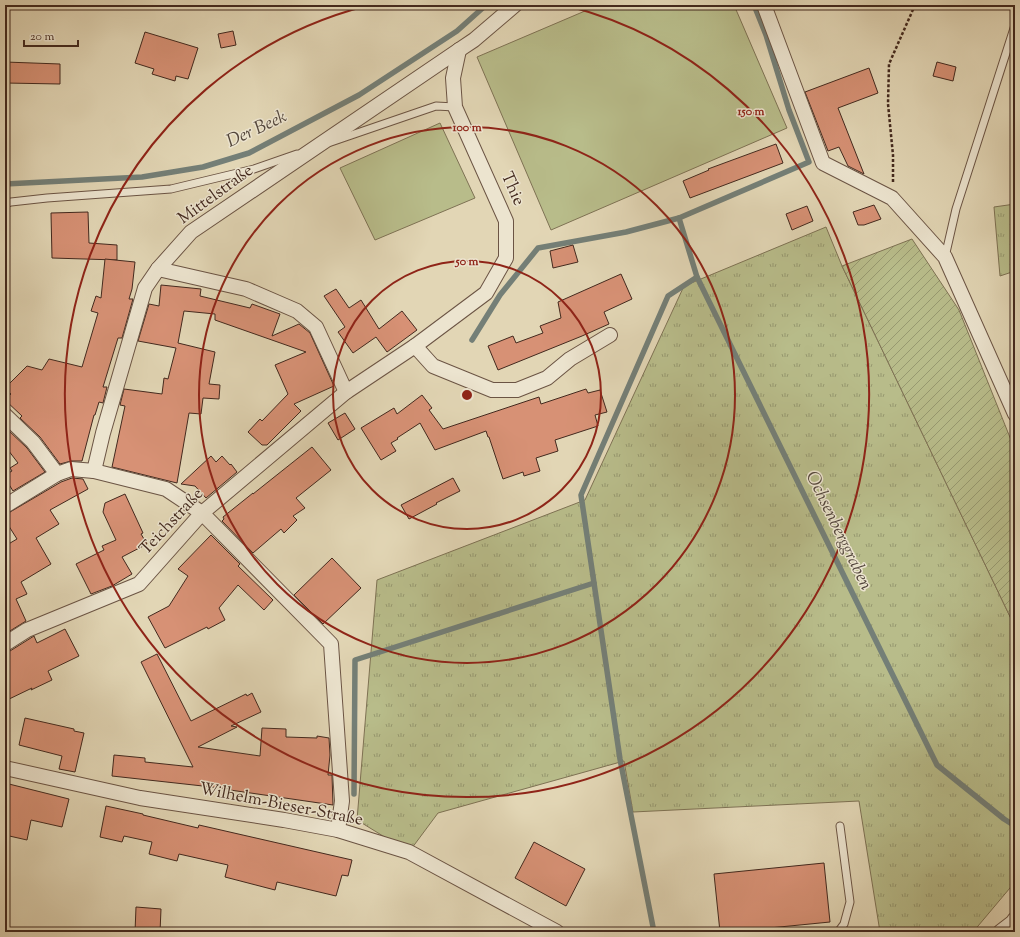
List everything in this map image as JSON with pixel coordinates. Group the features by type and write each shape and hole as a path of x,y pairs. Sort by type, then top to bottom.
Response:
{"street":[{"name":"Mittelstraße","path":"94,471 103,433 145,288 158,269 190,232 474,40 515,5"},
{"path":"764,5 823,163 892,198 945,257 1015,414"},
{"name":"Thie","path":"346,392 415,346 486,293 506,258 506,221 456,107 453,78 459,50"},
{"path":"158,269 246,289 297,312 316,327 346,392"},
{"path":"415,346 433,366 492,390 517,390 547,378 570,358 610,335"},
{"name":"Teichstraße","path":"5,644 27,630 139,584 202,513 346,392"},
{"path":"5,415 33,442 58,474"},
{"path":"5,506 58,474 71,469 94,471 166,489 202,513 331,644 342,801 338,830"},
{"name":"Wilhelm-Bieser-Straße","path":"5,768 140,798 284,820 338,830 409,852 557,932"},
{"path":"1000,932 1015,919"}],"lane":[{"path":"945,257 956,209 1015,25"},
{"path":"5,204 47,198 171,189 254,169 436,106 456,107"},
{"path":"838,932 844,924 850,902 840,826"}],"path":[{"path":"892,198 893,155 888,104 889,64 915,5"}],"green space":[{"path":"599,5 734,5 787,128 551,230 477,57"},
{"path":"440,123 475,198 375,240 340,168"},
{"path":"1015,204 1015,271 1000,276 994,207"},
{"path":"826,227 842,266 1015,627 1015,882 973,932 880,932 859,801 633,812 624,761 438,813 409,852 357,820 377,580 585,500 684,286"},
{"path":"912,239 959,310 1015,450 1015,627 842,266"}],"building":[{"path":"233,31 236,45 221,48 218,34"},
{"path":"145,32 198,48 188,79 176,76 175,81 152,74 154,69 135,63"},
{"path":"5,62 60,64 60,84 5,83"},
{"path":"937,62 956,67 953,81 933,76"},
{"path":"869,68 878,93 838,108 864,174 848,166 839,147 828,151 805,92"},
{"path":"776,144 783,163 690,198 683,181 709,170 708,169"},
{"path":"874,205 881,219 864,225 858,225 853,212"},
{"path":"807,206 813,221 792,230 786,214"},
{"path":"88,212 89,243 117,245 117,260 52,258 51,213"},
{"path":"573,245 578,262 553,268 550,251"},
{"path":"105,259 135,262 132,289 129,299 133,299 122,338 118,338 103,387 107,387 103,403 99,402 94,415 82,461 71,461 60,464 40,437 20,418 22,416 5,400 11,394 5,388 27,366 42,370 49,359 82,367 98,313 91,311 96,296 101,298"},
{"path":"621,274 632,299 604,312 609,324 498,370 488,346 513,336 516,343 543,333 540,326 561,318 558,302"},
{"path":"161,285 201,289 200,296 250,308 252,304 280,314 272,336 299,324 310,333 334,386 294,404 301,411 267,445 262,445 248,432 260,419 262,421 288,394 275,365 306,352 215,320 215,314 184,311 178,343 215,352 209,384 220,385 219,399 203,398 201,414 189,413 177,483 112,467 125,406 120,405 124,389 162,394 164,378 168,379 176,348 138,341 149,304 159,306"},
{"path":"336,289 349,308 361,300 379,329 402,311 417,330 387,352 376,337 353,353 338,332 345,327 324,296"},
{"path":"586,389 588,393 600,390 607,412 595,415 598,426 555,440 558,451 536,458 540,471 524,476 523,472 503,479 486,431 435,450 420,423 391,443 396,451 381,460 361,428 394,408 397,414 422,395 432,408 429,410 443,429 539,397 541,404"},
{"path":"345,413 355,429 338,440 328,423"},
{"path":"7,429 27,448 45,472 13,491 5,478 5,475 12,471 10,468 18,463 5,446 5,431"},
{"path":"312,447 331,470 296,498 305,508 293,516 297,520 284,533 281,529 253,553 222,521 224,519 223,517"},
{"path":"211,456 216,462 222,456 237,472 206,498 195,486 181,484"},
{"path":"72,478 83,479 88,489 50,510 59,524 36,538 51,564 21,582 27,594 16,599 26,621 5,634 5,546 17,539 5,520 5,515 61,482"},
{"path":"453,478 460,491 409,519 401,505"},
{"path":"125,494 143,533 141,534 147,544 122,557 132,574 112,586 91,594 76,564 104,550 102,546 116,540 103,512 105,503"},
{"path":"211,535 240,564 238,566 273,600 264,610 238,585 219,608 225,620 208,629 207,627 165,648 148,617 169,606 188,576 178,569"},
{"path":"332,558 361,588 323,624 294,595"},
{"path":"65,629 79,656 48,671 52,680 5,701 5,652 10,651 34,636 37,643"},
{"path":"157,654 191,721 246,694 247,696 252,693 261,712 231,726 237,727 198,747 260,756 262,728 286,729 286,737 317,738 317,736 329,738 330,755 328,775 332,775 333,805 230,789 112,776 114,755 145,758 145,762 193,767 141,662"},
{"path":"25,718 74,729 74,731 84,733 75,772 59,769 62,756 19,745"},
{"path":"5,783 69,799 62,827 31,820 27,840 5,835"},
{"path":"106,806 198,828 199,825 352,860 348,876 342,875 336,896 277,882 275,890 225,877 228,865 179,854 177,861 149,854 152,842 124,836 122,842 100,837"},
{"path":"534,842 585,869 566,906 515,878"},
{"path":"824,863 830,922 720,932 714,874"},
{"path":"136,907 161,909 160,932 135,932"}],"waterway":[{"name":"Der Beek","path":"5,184 142,177 203,167 249,153 359,95 457,31 486,5"},
{"path":"472,340 500,295 538,248 626,232 679,218 809,162 789,110 766,35 754,5"},
{"name":"Ochsenberggraben","path":"679,218 697,277 937,765 1004,819 1015,826"},
{"path":"654,932 620,759 581,495 668,296 697,277"},
{"path":"354,794 355,660 594,583"}]}
